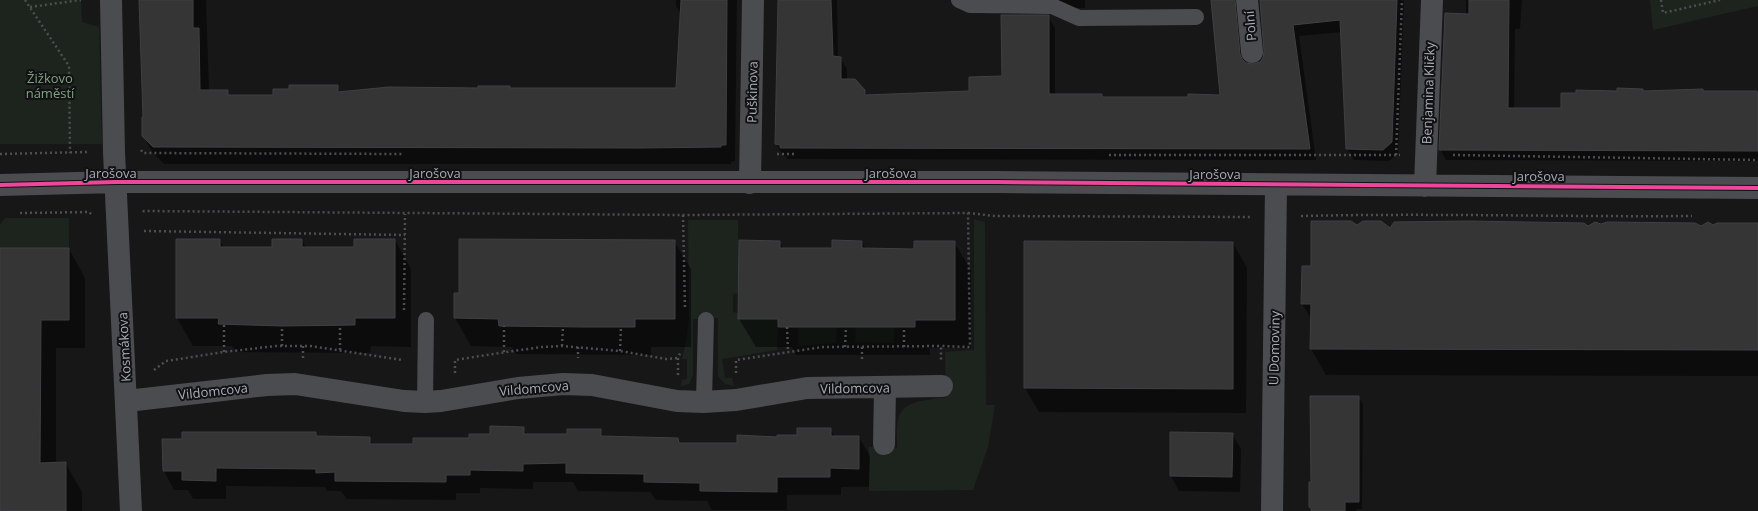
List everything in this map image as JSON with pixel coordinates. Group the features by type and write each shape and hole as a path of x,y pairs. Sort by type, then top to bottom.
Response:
{"street":[{"path":"111,0 116,182"},
{"name":"Puškinova","path":"750,183 753,0"},
{"name":"Polní","path":"1247,0 1252,52"},
{"name":"Benjamina Kličky","path":"1425,186 1432,0"},
{"name":"Jarošova","path":"0,185 116,182 1004,182 1758,188"},
{"name":"Kosmákova","path":"116,182 131,511"},
{"name":"U Domoviny","path":"1272,511 1276,185"},
{"name":"Vildomcova","path":"127,400 267,385 303,384 404,401 425,402 455,399 518,388 563,384 592,385 677,401 736,400 807,388 942,386"},
{"path":"884,444 885,388"}],"lane":[{"path":"959,0 970,5 1052,6 1079,18 1196,17"},
{"path":"425,402 426,320"},
{"path":"704,401 706,320"}],"path":[{"path":"25,0 69,66 70,153"},
{"path":"30,7 81,0"},
{"path":"1396,154 1402,0"},
{"path":"1661,0 1663,13 1720,0"},
{"path":"139,149 143,153"},
{"path":"0,154 114,152 405,154"},
{"path":"751,156 771,154 802,154"},
{"path":"1108,155 1396,154 1758,160"},
{"path":"17,213 89,212 98,220 102,232 137,231 138,220 144,211 683,215 968,213 995,216 1276,216 1398,214 1695,216"},
{"path":"736,400 736,360 823,348 970,347 968,213"},
{"path":"404,313 405,214"},
{"path":"683,215 686,311"},
{"path":"147,231 405,235"},
{"path":"224,326 224,352"},
{"path":"282,326 282,346"},
{"path":"340,326 340,350"},
{"path":"504,326 504,352"},
{"path":"562,346 563,326"},
{"path":"620,351 621,327"},
{"path":"788,327 788,352"},
{"path":"845,347 846,327"},
{"path":"904,327 904,347"},
{"path":"677,401 678,358 683,344"},
{"path":"127,400 158,366 166,361 224,352 282,346 310,346 404,360"},
{"path":"455,399 455,360 542,347 562,346 620,351 666,359 678,358"},
{"path":"941,346 942,386"},
{"path":"404,352 404,401"}],"green space":[{"name":"Žižkovo náměstí","path":"0,0 81,0 82,22 99,27 102,144 0,144"},
{"path":"1650,0 1758,0 1758,6 1653,30"},
{"path":"5,218 69,218 69,248 0,248 0,225"},
{"path":"974,219 985,222 986,405 995,405 988,447 973,490 869,491 869,447 897,448 898,422 903,410 908,405 916,402 936,398 946,398 945,352 974,350"},
{"path":"688,220 738,220 739,293 733,294 733,312 738,313 739,319 778,319 777,350 722,359 725,378 732,378 734,386 725,384 718,376 718,318 693,319 693,375 689,384 681,386 682,380 687,379 687,359 682,359 689,319"},
{"path":"798,319 837,319 836,343 798,346"},
{"path":"895,319 894,343 855,342 856,327"}],"building":[{"path":"139,0 193,0 193,28 199,28 200,90 228,90 228,95 273,95 273,89 289,89 289,85 338,85 338,92 389,87 478,88 478,86 510,86 510,88 676,88 681,0 727,0 726,145 721,145 721,147 641,148 153,147 142,136 143,117"},
{"path":"778,0 831,0 833,56 841,57 841,79 855,79 865,90 865,95 969,91 969,77 1002,76 1001,15 1049,15 1049,94 1102,94 1102,97 1188,97 1188,94 1220,95 1211,0 1235,0 1240,54 1246,63 1253,64 1260,62 1263,58 1264,51 1260,0 1397,0 1392,142 1383,150 1346,149 1340,20 1293,25 1310,149 780,148 780,145 775,144"},
{"path":"1469,0 1509,0 1508,108 1561,108 1561,93 1576,93 1576,90 1617,91 1617,88 1643,89 1643,91 1703,89 1703,91 1757,91 1758,151 1439,150 1445,13 1469,14"},
{"path":"1311,221 1351,221 1357,225 1363,221 1381,221 1390,228 1394,222 1468,221 1584,223 1588,226 1595,222 1601,224 1607,222 1695,223 1701,226 1708,222 1713,225 1717,223 1758,223 1758,350 1310,349 1311,304 1301,304 1302,266 1311,266"},
{"path":"176,239 220,239 220,247 272,247 272,239 302,239 302,247 354,247 354,239 395,239 395,318 355,318 355,325 282,326 218,324 219,318 176,318"},
{"path":"459,239 675,240 675,319 635,319 635,327 584,327 499,326 498,319 454,318 454,293 459,293"},
{"path":"739,240 780,241 780,248 832,248 832,240 862,241 862,248 914,249 914,241 955,241 955,320 915,320 915,327 778,327 778,319 738,319"},
{"path":"1024,241 1233,242 1233,389 1024,388"},
{"path":"0,248 69,248 69,320 41,320 40,463 66,462 66,511 0,511"},
{"path":"1310,396 1359,396 1359,502 1345,502 1345,511 1311,511 1311,508 1309,507 1309,482 1311,482"},
{"path":"490,426 524,427 524,434 567,434 567,429 601,429 601,436 678,438 679,443 737,443 737,435 777,437 777,435 797,435 797,428 831,428 831,436 859,436 859,469 830,468 830,477 777,477 777,492 700,491 700,483 644,482 644,474 566,473 566,463 523,464 523,471 470,470 470,475 446,475 446,482 335,481 335,472 316,473 316,469 216,468 216,481 182,480 182,471 163,471 162,439 182,439 182,432 316,432 316,436 370,437 370,444 413,444 413,438 469,438 469,434 490,434"},
{"path":"1170,432 1233,433 1232,477 1170,476"}],"cycle path":[{"path":"0,185 116,182 996,182 1758,188"}]}
